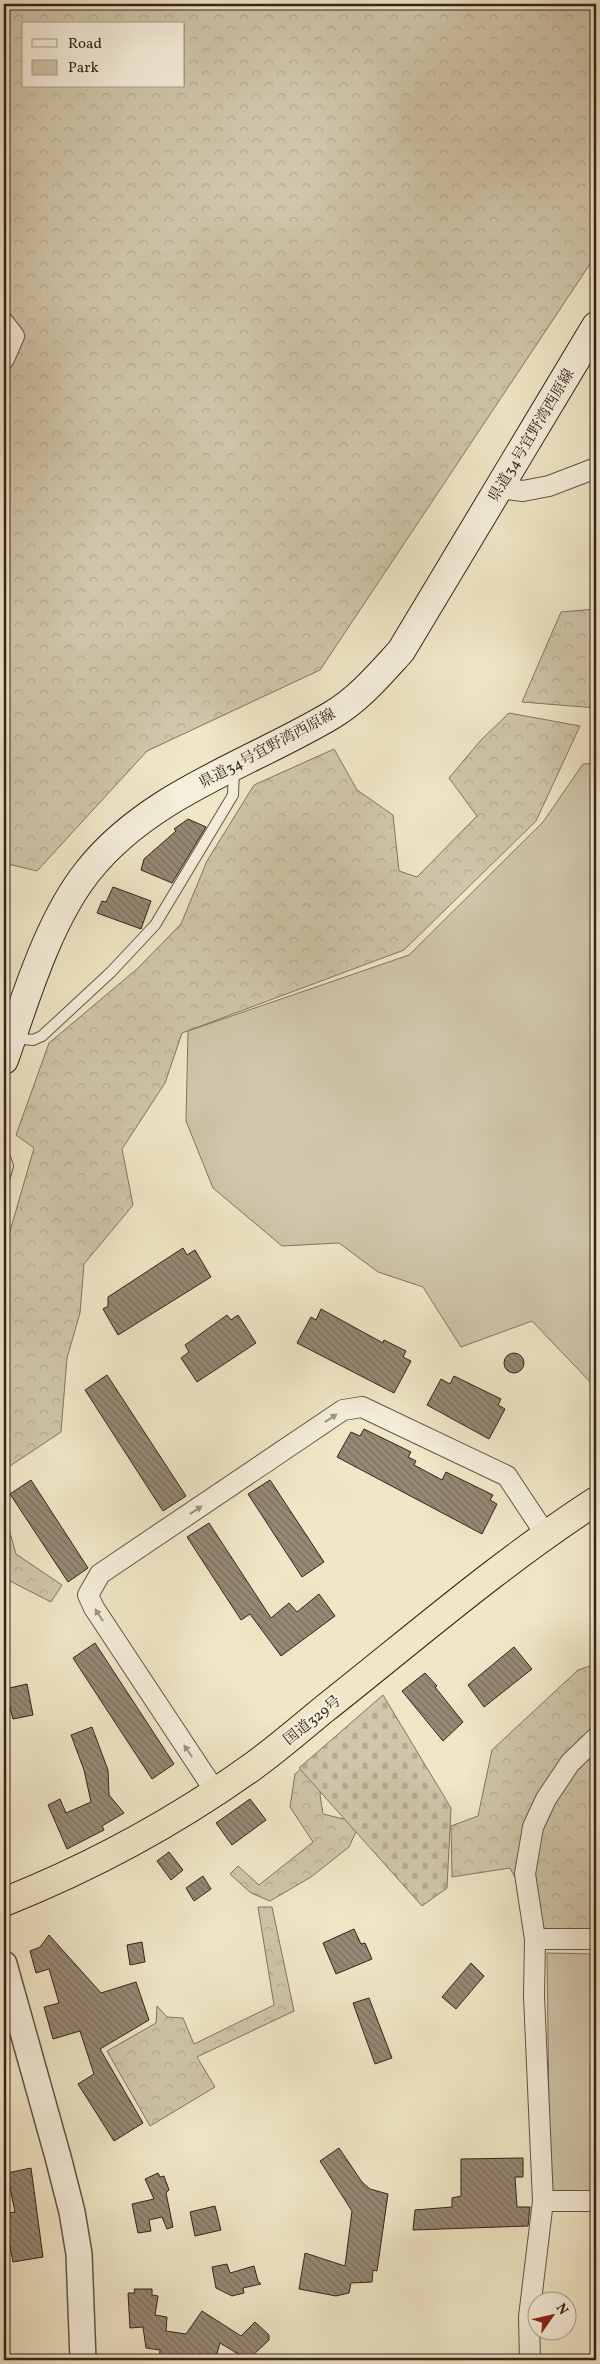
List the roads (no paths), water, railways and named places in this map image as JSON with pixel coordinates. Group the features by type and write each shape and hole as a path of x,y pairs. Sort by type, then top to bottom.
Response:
{"highway":[{"name":"国道329号","path":"4,1902 78,1870 154,1832 253,1766 546,1535 596,1501"}],"main road":[{"name":"県道34号宜野湾西原線","path":"8,1049 40,959 62,912 88,870 118,840 173,798 234,768 334,714 370,685 401,651 596,326"}],"street":[{"path":"4,322 14,336 4,359"},
{"path":"498,488 523,491 549,486 596,468"},
{"path":"215,1791 94,1608 88,1595 100,1574 343,1410 362,1407 507,1476 546,1535"},
{"path":"530,2360 530,2317 543,2201 534,1996 535,1939 525,1874 533,1827 546,1800 570,1762 596,1738"},
{"path":"535,1939 596,1939"},
{"path":"4,1964 72,2212 79,2254 83,2360"},
{"path":"543,2201 596,2201"}],"lane":[{"path":"8,1049 42,1036 111,972 154,925 233,795 234,768"},
{"path":"4,1155 8,1166 4,1180"}]}
